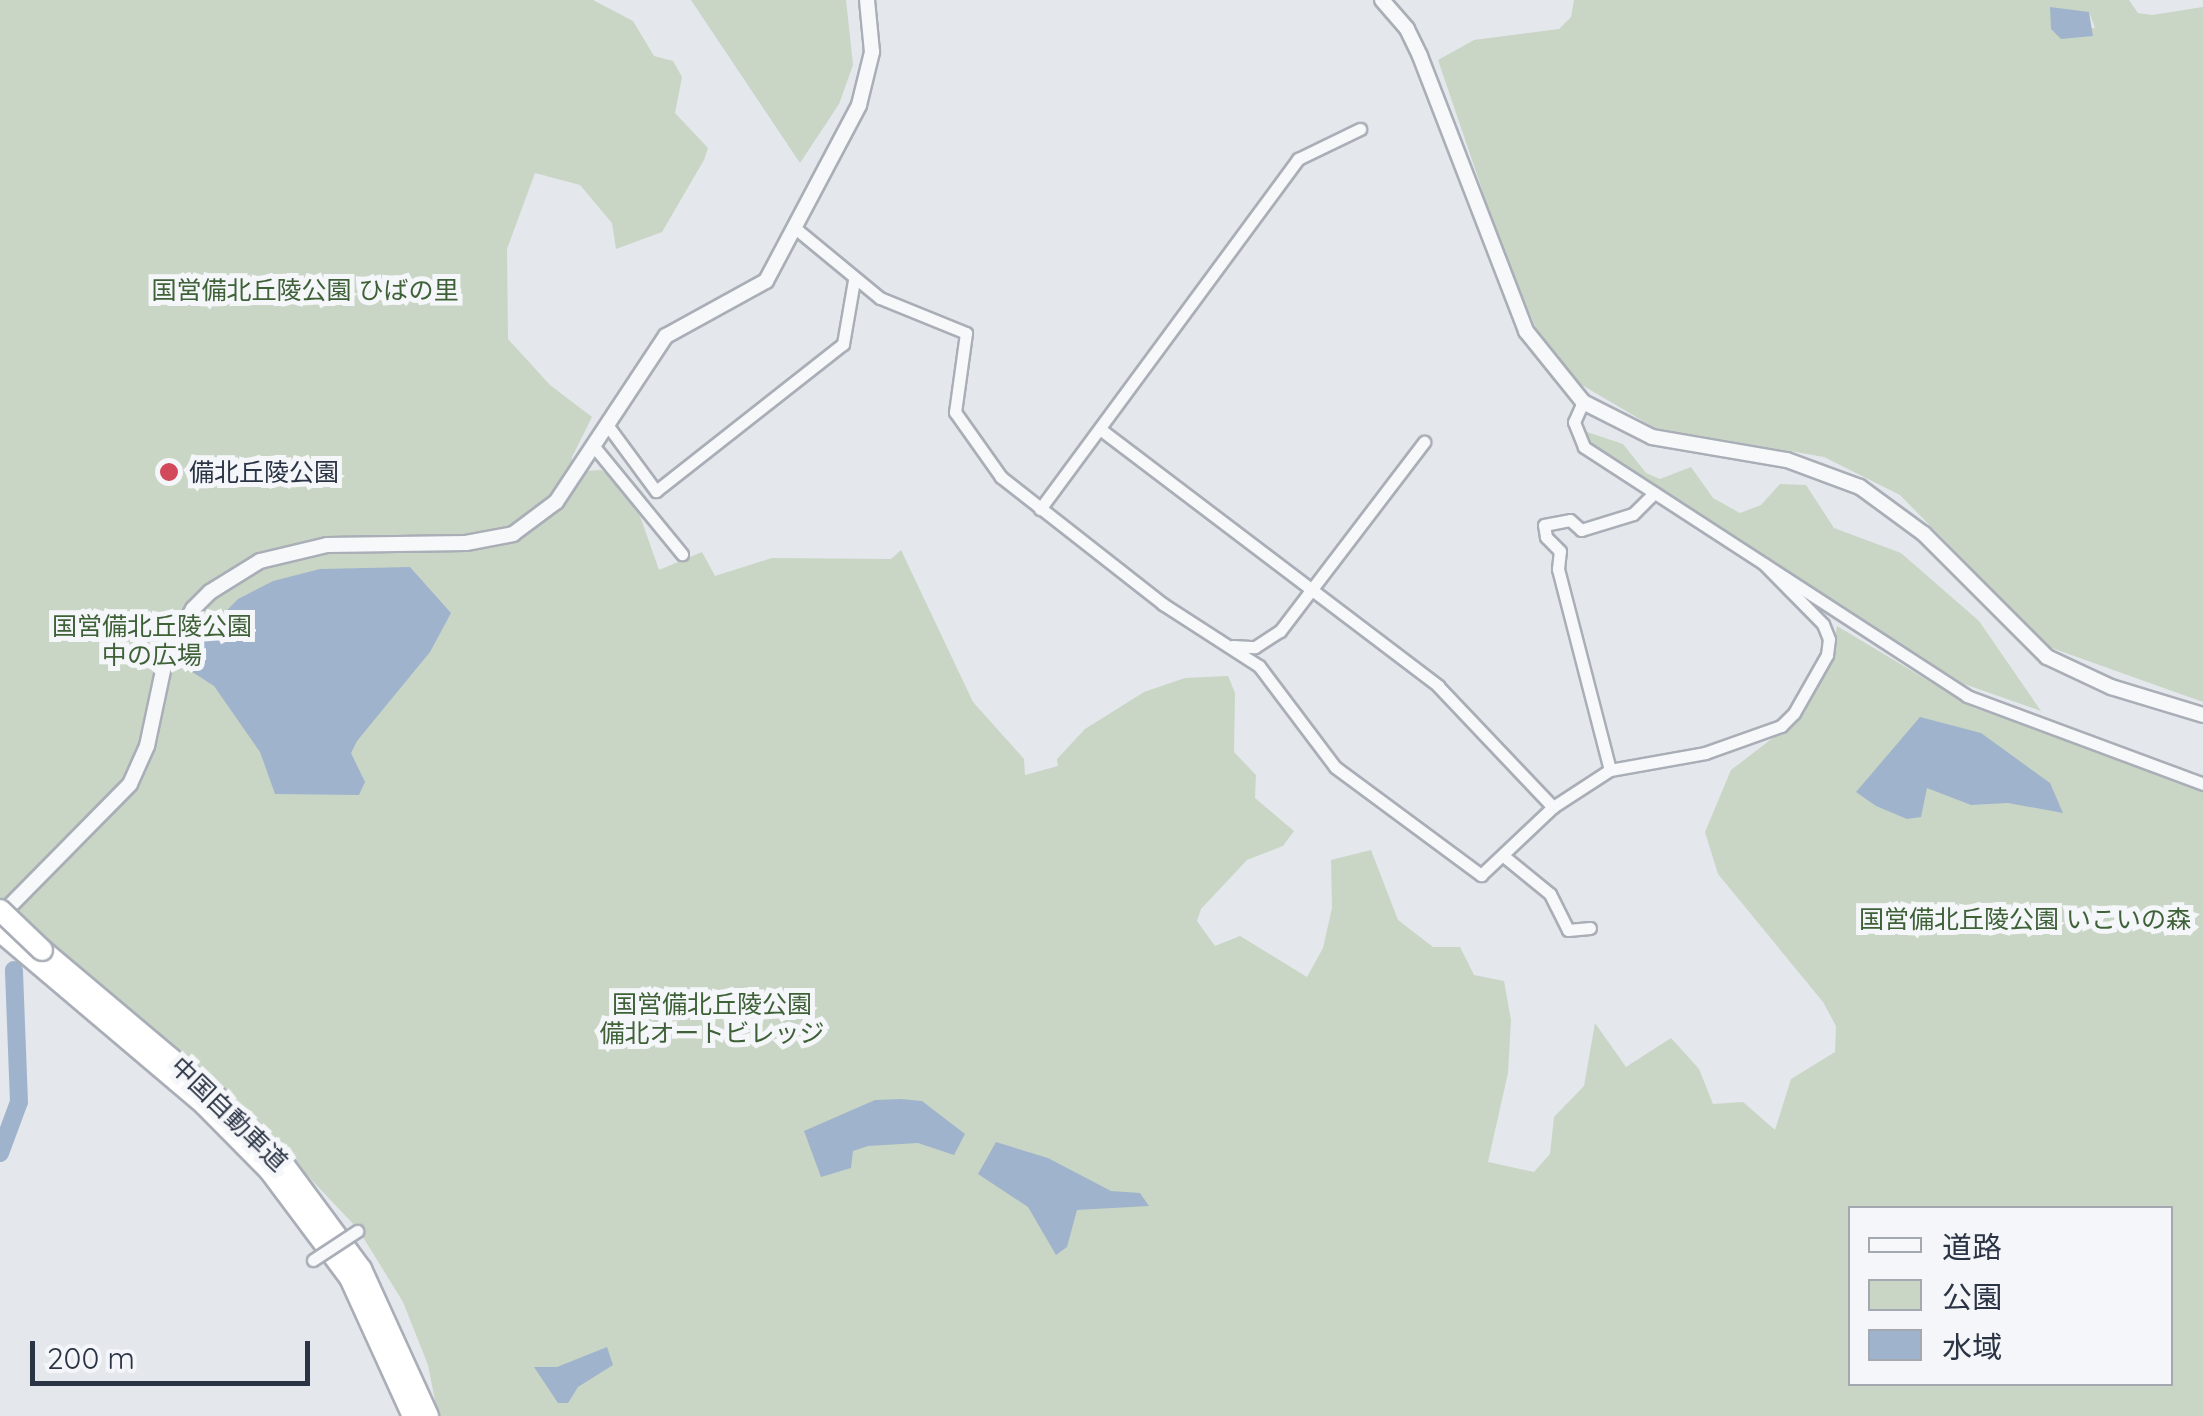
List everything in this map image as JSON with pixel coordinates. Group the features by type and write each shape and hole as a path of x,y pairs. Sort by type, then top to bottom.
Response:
{"highway":[{"name":"中国自動車道","path":"0,913 37,956 216,1116 279,1182 358,1292 413,1416"},
{"name":"中国自動車道","path":"0,931 214,1095 282,1161 360,1269 428,1416"}],"street":[{"path":"0,913 130,784 148,746 165,661 210,592 260,562 327,545 466,543 513,534 556,502 596,448 656,347 682,326 754,291 796,228 859,106 872,52 867,0"},
{"path":"1382,0 1408,28 1526,331 1584,402 1652,437 1787,460 1860,487 1924,534 2048,657 2111,687 2203,715"},
{"path":"1040,509 1298,159 1360,129"},
{"path":"796,228 880,298 966,333 954,400 959,424 1001,477 1259,666 1314,745 1352,781 1481,875 1506,858 1553,807 1610,770 1705,753 1780,726 1794,714 1827,656 1830,639 1824,624 1764,564"},
{"path":"608,426 656,491 843,344 854,280"},
{"path":"1584,402 1574,422 1579,441 1966,696 2203,784"},
{"path":"1100,429 1438,686 1553,807"},
{"path":"1226,644 1248,648 1269,642 1424,442"},
{"path":"596,448 682,554"},
{"path":"1610,770 1558,569 1560,551 1546,537 1544,525 1570,520 1580,530 1633,514 1654,492"},
{"path":"1506,858 1550,894 1568,930 1590,928"},
{"path":"313,1260 357,1231"}],"green space":[{"path":"0,0 593,0 633,21 654,56 673,61 682,77 675,113 708,148 662,232 616,249 612,223 580,185 535,173 507,249 508,339 550,385 592,417 572,457 571,490 585,471 601,470 613,478 640,516 659,570 702,552 715,576 772,558 891,559 901,550 973,702 1024,759 1025,775 1058,766 1057,759 1085,729 1144,692 1185,678 1228,676 1235,693 1234,752 1256,775 1255,798 1294,831 1283,846 1247,860 1201,909 1197,921 1215,946 1240,936 1307,977 1323,948 1332,908 1331,860 1371,850 1398,920 1433,947 1460,947 1474,975 1504,981 1511,1020 1508,1073 1488,1162 1534,1172 1550,1154 1554,1117 1584,1086 1595,1023 1626,1067 1671,1038 1699,1069 1713,1104 1743,1102 1775,1130 1791,1079 1835,1052 1836,1026 1823,1002 1718,874 1705,832 1731,770 1804,714 1831,659 1837,626 1974,708 2203,783 2203,1416 438,1416 428,1365 403,1302 358,1229 213,1076 83,974 0,897"},
{"path":"691,0 846,0 853,65 839,104 800,163"},
{"path":"1574,0 2129,0 2138,13 2152,15 2203,7 2203,702 2049,647 1900,495 1824,457 1655,428 1570,378 1536,328 1504,254 1438,60 1474,40 1559,29 1571,17","holes":["2089,12 2095,28 2051,29 2052,15"]},
{"path":"1587,432 1623,444 1646,473 1660,479 1691,467 1713,498 1740,513 1761,505 1780,484 1806,485 1834,528 1901,553 1979,621 2041,711 1964,684 1643,482 1581,437"}],"water":[{"path":"2050,7 2089,12 2093,36 2061,39 2051,29"},
{"path":"410,567 451,613 430,652 357,741 351,753 365,782 359,795 275,794 260,752 214,686 183,666 194,644 238,599 273,581 320,569"},
{"path":"1920,717 1981,733 2050,783 2063,813 2008,803 1971,805 1927,788 1921,817 1907,819 1876,806 1856,792"},
{"path":"875,1100 922,1101 965,1134 954,1155 918,1143 868,1146 853,1151 851,1168 821,1177 804,1131"},
{"path":"996,1142 1048,1158 1111,1191 1140,1193 1149,1206 1077,1210 1067,1247 1056,1255 1028,1207 978,1174"},
{"path":"607,1347 613,1365 578,1387 568,1403 558,1403 534,1367 557,1367"}],"waterway":[{"path":"0,1153 19,1102 14,970"}],"place":[{"name":"備北丘陵公園","path":"169,472"}],"park label":[{"name":"国営備北丘陵公園 ひばの里","path":"305,290"},
{"name":"国営備北丘陵公園 中の広場","path":"152,642"},
{"name":"国営備北丘陵公園 いこいの森","path":"2025,919"},
{"name":"国営備北丘陵公園 備北オートビレッジ","path":"712,1020"}]}
